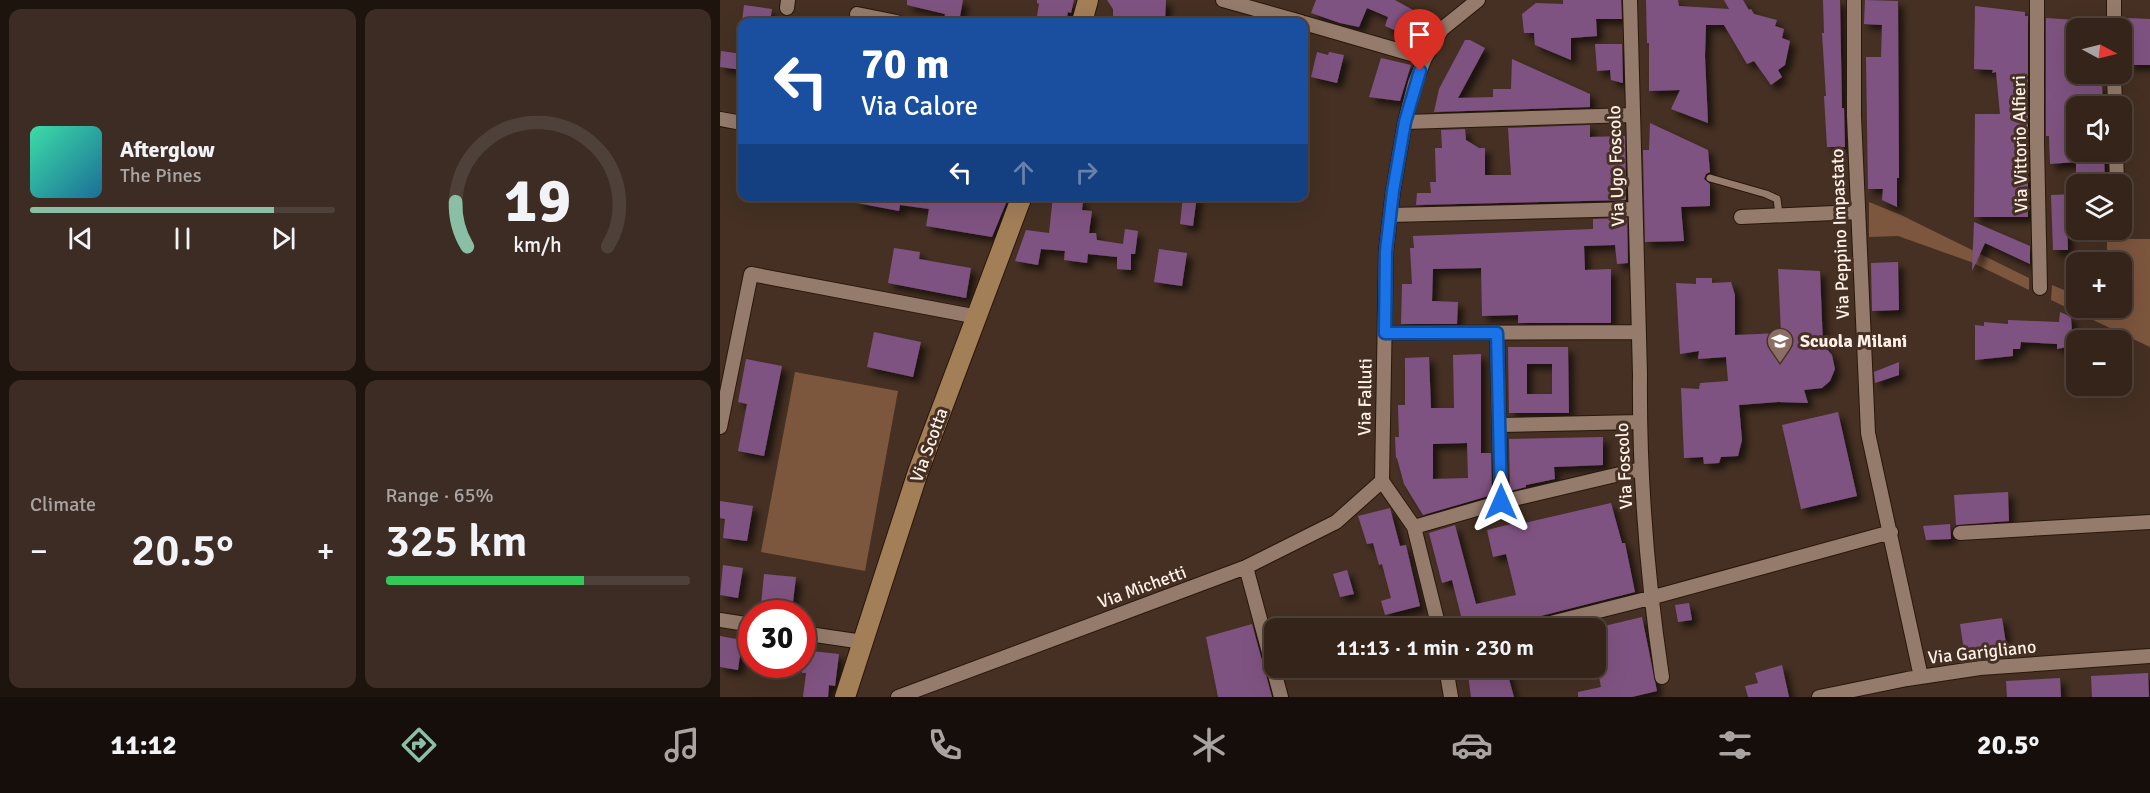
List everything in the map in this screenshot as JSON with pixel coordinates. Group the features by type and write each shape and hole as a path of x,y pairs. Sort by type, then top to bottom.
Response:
{"street":[{"path":"1083,18 1088,0"},
{"path":"1223,0 1285,18"},
{"name":"Via Falluti","path":"1382,481 1386,251 1393,191 1405,122 1415,83 1425,58 1442,29 1478,0"},
{"name":"Via Ugo Foscolo","path":"1630,0 1639,332"},
{"name":"Via Peppino Impastato","path":"1854,0 1857,212 1868,433 1921,677"},
{"name":"Via Vittorio Alfieri","path":"2037,0 2040,288"},
{"path":"2114,0 2114,18"},
{"path":"857,14 877,18"},
{"path":"1308,25 1425,58"},
{"path":"1405,122 1632,116"},
{"path":"720,119 738,122"},
{"name":"Via Scotta","path":"845,697 918,472 1020,201"},
{"path":"1390,215 1635,209"},
{"path":"1741,216 1857,212"},
{"path":"720,427 751,274 978,317"},
{"path":"1385,333 1639,332"},
{"name":"Via Foscolo","path":"1639,332 1641,469 1650,598 1662,677"},
{"path":"1497,333 1501,502"},
{"path":"1500,425 1639,422"},
{"path":"1414,527 1501,502 1641,469"},
{"path":"1382,481 1414,527 1437,618"},
{"name":"Via Michetti","path":"898,697 1246,567 1336,522 1382,481"},
{"path":"1960,533 2150,522"},
{"path":"1571,618 1891,532"},
{"path":"1246,567 1281,697"},
{"path":"720,620 738,623"},
{"path":"816,635 863,642"},
{"name":"Via Garigliano","path":"1819,697 1980,668 2150,656"},
{"path":"1448,678 1451,697"}],"lane":[{"path":"1710,178 1777,199 1779,214"}],"shaded area":[{"path":"1869,202 1901,215 2029,278 2029,290 1971,262 1898,236 1869,237"},
{"path":"2150,239 2150,347 2132,338 2132,330 2114,330 2089,318 2132,318 2132,252 2107,252 2107,240"},
{"path":"2052,285 2066,291 2066,307 2051,300"},
{"path":"795,372 898,391 865,571 761,552"}],"building":[{"path":"907,0 963,0 960,18 944,18 945,14 907,5"},
{"path":"1037,0 1074,0 1071,13 1068,12 1067,18 1037,18 1039,4"},
{"path":"1107,0 1166,0 1165,18 1124,18 1113,16 1113,9"},
{"path":"1316,0 1395,0 1422,15 1418,25 1421,26 1416,39 1385,26 1388,17 1367,8 1359,27 1340,23 1311,13"},
{"path":"1563,0 1621,0 1622,19 1596,19 1597,36 1571,38 1571,60 1535,45 1534,33 1524,33 1522,14 1536,3 1563,4"},
{"path":"1646,0 1678,0 1679,6 1729,9 1724,0 1743,0 1754,14 1777,20 1775,26 1784,29 1782,38 1790,41 1785,65 1778,70 1782,77 1771,85 1754,61 1747,64 1724,25 1706,25 1708,123 1671,109 1680,90 1649,91"},
{"path":"1823,0 1840,0 1845,147 1827,147 1822,33 1824,33"},
{"path":"1865,0 1898,1 1899,178 1897,178 1897,207 1882,200 1883,189 1868,189 1866,57 1881,57 1882,25 1864,24"},
{"path":"744,5 772,9 771,18 742,18"},
{"path":"1975,6 2025,12 2025,16 2028,16 2028,217 1974,217 1975,114 2000,114 1996,72 1974,69"},
{"path":"2046,18 2066,19 2066,84 2102,86 2102,96 2066,96 2066,162 2076,162 2050,164 2049,136 2046,136"},
{"path":"2132,18 2150,19 2150,65 2132,65"},
{"path":"1465,40 1470,40 1485,48 1458,98 1493,97 1493,89 1511,89 1512,59 1590,94 1590,107 1434,112 1439,89"},
{"path":"1595,44 1622,44 1623,83 1611,80 1610,70 1597,71"},
{"path":"721,51 738,53 738,69 720,67"},
{"path":"1317,52 1344,55 1337,83 1311,77"},
{"path":"1381,58 1411,65 1400,101 1369,97"},
{"path":"1650,123 1708,150 1710,172 1704,179 1710,184 1710,206 1681,207 1684,241 1645,242 1643,150 1649,150"},
{"path":"1590,125 1590,137 1625,136 1626,200 1416,205 1417,193 1431,193 1430,182 1436,182 1435,148 1442,148 1441,130 1465,129 1466,140 1479,148 1485,148 1485,175 1511,175 1508,128"},
{"path":"2076,162 2104,162 2105,174 2076,174"},
{"path":"2066,194 2068,250 2053,250 2051,195"},
{"path":"857,201 1007,201 992,237 926,226 929,209 900,205 899,211 857,203"},
{"path":"1052,201 1083,202 1082,210 1092,211 1089,233 1096,233 1097,240 1123,244 1125,229 1138,231 1135,254 1131,254 1131,270 1117,269 1117,257 1088,254 1087,263 1064,260 1065,251 1041,249 1038,265 1015,261 1026,230 1049,233"},
{"path":"1182,201 1196,201 1193,226 1180,224"},
{"path":"1627,218 1628,263 1617,264 1615,245 1584,246 1585,270 1611,269 1611,323 1518,323 1518,315 1482,316 1481,268 1433,269 1432,301 1458,302 1457,324 1401,324 1402,284 1412,284 1410,248 1414,248 1413,236 1593,229 1593,219"},
{"path":"1974,222 2030,246 2030,264 1985,243 1972,271"},
{"path":"894,248 920,252 919,259 971,268 966,298 888,283"},
{"path":"1159,249 1187,253 1182,286 1154,282"},
{"path":"2092,250 2106,250 2106,252 2092,252"},
{"path":"1898,262 1899,310 1872,311 1871,263"},
{"name":"Scuola Milani","path":"1778,269 1820,271 1823,345 1832,355 1835,369 1830,381 1822,388 1804,390 1808,403 1778,402 1739,405 1742,440 1738,456 1721,457 1719,463 1704,464 1703,457 1684,458 1681,388 1699,389 1700,383 1728,381 1726,357 1698,359 1699,351 1680,354 1676,283 1696,284 1696,278 1712,278 1712,283 1731,282 1735,295 1735,335 1781,333"},
{"path":"2060,312 2066,315 2066,318 2071,318 2072,330 2066,330 2066,347 2057,349 2057,344 2021,342 2020,349 2013,349 2013,356 1975,360 1975,325 1984,326 1984,322 2008,324 2008,320 2059,322"},
{"path":"874,332 921,342 913,377 867,367"},
{"path":"1508,347 1568,347 1569,413 1509,413","holes":["1527,364 1552,364 1552,394 1527,394"]},
{"path":"1481,354 1481,453 1491,453 1492,495 1423,515 1404,484 1396,458 1395,437 1399,437 1398,405 1405,405 1405,358 1429,357 1431,408 1454,408 1453,355","holes":["1467,443 1468,478 1433,479 1433,444"]},
{"path":"746,359 782,366 764,456 738,451 747,404 738,402"},
{"path":"1899,362 1899,375 1875,383 1874,372"},
{"path":"1838,412 1857,496 1801,509 1782,425"},
{"path":"1603,437 1603,465 1554,467 1555,479 1510,491 1509,439"},
{"path":"2008,492 2009,521 1956,525 1954,495"},
{"path":"720,501 753,506 747,541 723,538 725,519 720,518"},
{"path":"1611,503 1622,543 1625,543 1635,592 1533,618 1462,618 1452,580 1442,583 1429,533 1455,525 1476,604 1516,595 1506,554 1493,557 1487,530 1519,522 1520,524"},
{"path":"1390,508 1400,546 1406,545 1420,606 1385,615 1381,601 1391,598 1382,564 1379,565 1373,543 1367,544 1358,516"},
{"path":"1950,524 1951,539 1926,540 1923,526"},
{"path":"723,565 743,568 738,598 720,595"},
{"path":"1347,570 1354,594 1340,597 1333,574"},
{"path":"764,574 796,577 793,600 761,600"},
{"path":"1689,603 1692,620 1678,622 1675,605"},
{"path":"1642,617 1657,691 1632,697 1578,697 1578,692 1601,687 1599,678 1606,678 1606,626"},
{"path":"2002,618 2007,650 1965,657 1960,624"},
{"path":"1252,624 1264,668 1264,678 1267,678 1272,697 1218,697 1206,637"},
{"path":"720,636 738,639 738,670 720,667"},
{"path":"816,652 839,654 835,686 829,685 828,697 803,697 805,678 816,678"},
{"path":"1782,665 1789,697 1748,697 1745,686 1758,683 1755,673"},
{"path":"2148,673 2149,697 2092,697 2091,676"},
{"path":"1468,678 1509,678 1514,697 1471,697"},
{"path":"2060,678 2061,697 2007,697 2006,681"}],"place":[{"name":"Scuola Milani","path":"1780,364"}],"route":[{"path":"1420,71 1405,122 1393,191 1386,251 1385,333 1497,333 1501,502"}]}
